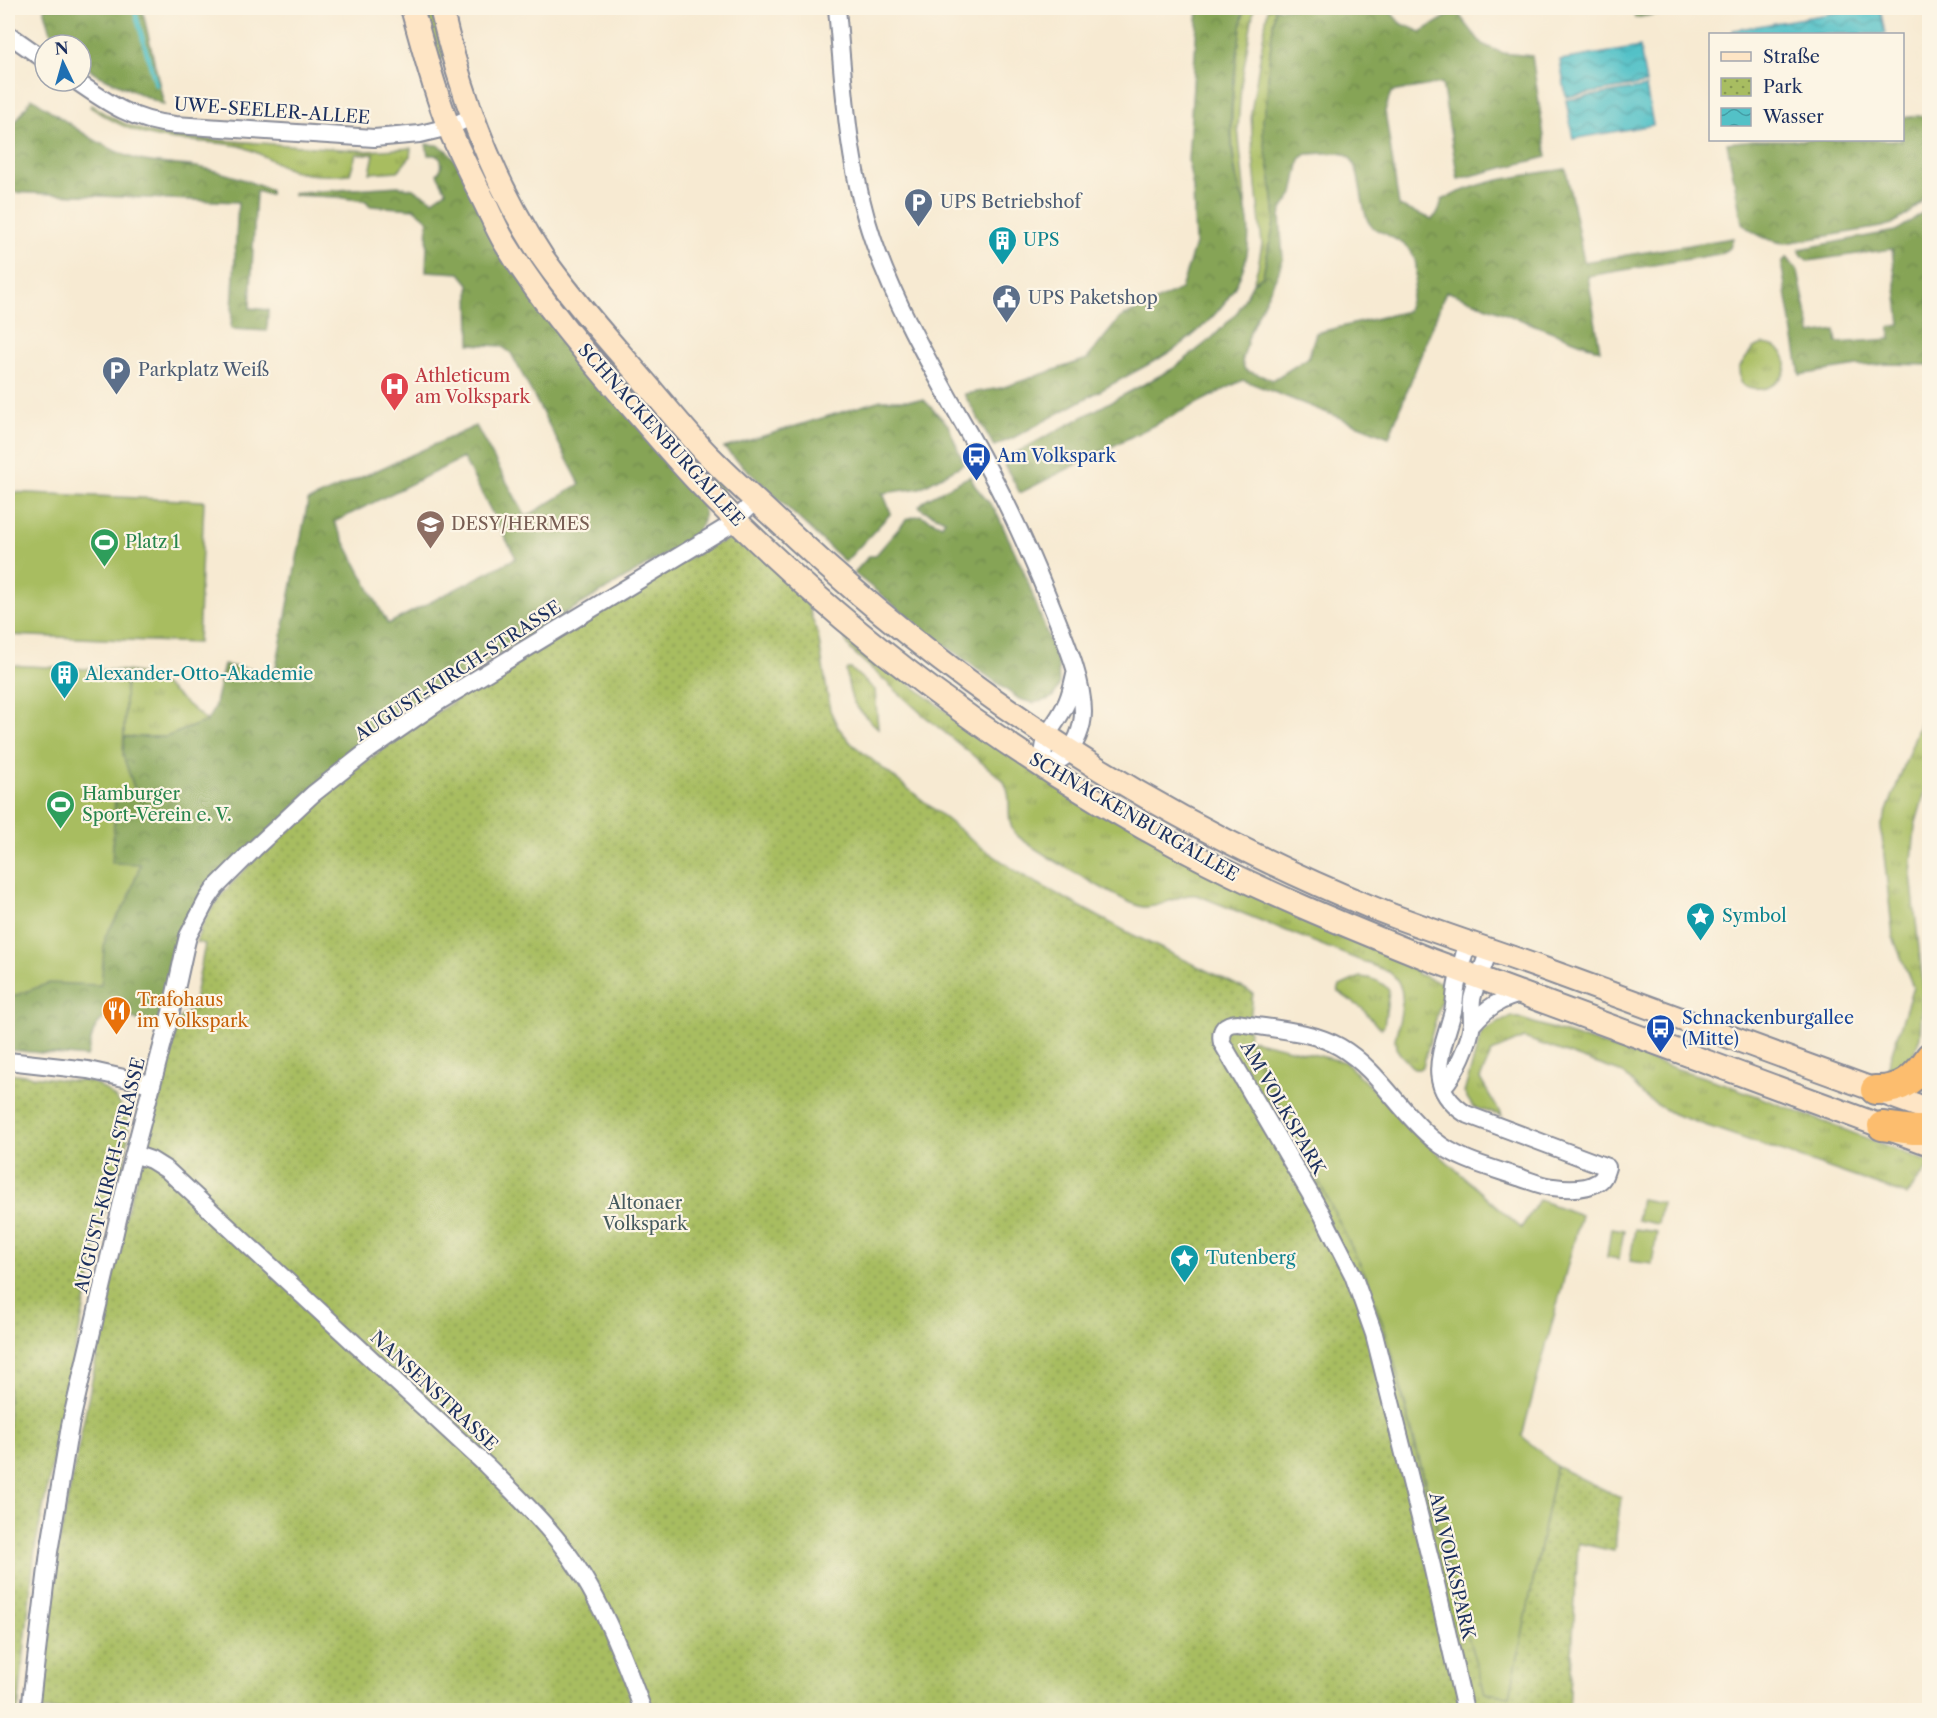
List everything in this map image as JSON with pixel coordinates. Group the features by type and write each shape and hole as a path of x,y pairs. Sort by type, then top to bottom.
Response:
{"highway":[{"path":"1875,1090 1895,1089 1911,1081 1929,1057"},
{"path":"1882,1126 1929,1130"}],"main road":[{"name":"SCHNACKENBURGALLEE","path":"412,8 429,70 449,127 499,231 532,283 609,381 700,485 847,622 954,705 1090,796 1226,872 1355,931 1929,1144"},
{"name":"SCHNACKENBURGALLEE","path":"441,8 460,79 502,187 520,220 558,278 708,455 755,501 834,574 884,616 984,693 1069,751 1141,794 1261,857 1373,908 1929,1110"}],"street":[{"path":"837,8 847,127 856,179 872,239 884,270 916,336 1020,529 1067,645 1075,674 1082,703 1079,732 1069,751 1059,760 1044,767 1043,748 1046,736 1068,700 1075,674"},
{"path":"8,34 33,52"},
{"name":"UWE-SEELER-ALLEE","path":"93,92 127,114 165,124 374,138 420,134 449,127 474,116"},
{"name":"AUGUST-KIRCH-STRASSE","path":"30,1710 49,1552 70,1426 151,1084 189,936 211,894 254,849 313,794 369,750 523,650 705,540 736,520 755,501"},
{"path":"1467,943 1470,974 1472,1002 1472,1025 1457,1066 1443,1087 1439,1077 1439,1061 1454,1009 1470,974 1490,950"},
{"path":"1472,1025 1488,1008 1500,1000 1524,994"},
{"name":"AM VOLKSPARK","path":"1443,1087 1451,1102 1466,1114 1606,1167 1603,1178 1597,1183 1582,1188 1550,1187 1477,1164 1447,1150 1433,1140 1365,1066 1329,1041 1293,1032 1238,1023 1231,1023 1221,1031 1222,1042 1322,1214 1353,1275 1374,1334 1465,1710"},
{"path":"8,1061 88,1070 151,1084"},
{"name":"NANSENSTRASSE","path":"134,1154 151,1160 167,1170 537,1515 567,1553 598,1601 616,1638 643,1710"}],"green space":[{"path":"44,8 142,8 164,105 93,71 93,33 51,33"},
{"path":"421,8 432,8 445,58 435,62"},
{"path":"1198,8 1244,8 1234,76 1231,117 1236,177 1246,210 1249,242 1238,280 1229,297 1217,312 1203,327 1171,352 1013,438 994,446 964,394 1001,388 1087,359 1120,318 1181,289 1195,244 1193,187 1188,161"},
{"path":"1244,8 1254,8 1241,85 1238,128 1247,219 1237,180 1232,132 1233,90"},
{"path":"1268,8 1275,8 1267,100 1263,118 1275,218 1263,275 1253,283 1262,244 1251,113"},
{"path":"1275,8 1387,8 1400,23 1421,32 1456,11 1482,44 1502,53 1532,56 1547,157 1458,179 1442,83 1391,92 1385,111 1399,206 1432,219 1438,213 1442,200 1472,187 1502,179 1566,169 1584,262 1733,238 1730,248 1719,254 1588,276 1600,350 1446,291 1389,437 1243,380 1020,493 1002,460 1174,368 1226,324 1238,311 1253,283 1263,275 1275,218 1263,135","holes":["1340,153 1350,158 1357,174 1365,215 1369,223 1404,244 1412,253 1415,260 1416,277 1407,311 1316,333 1308,358 1273,380 1245,370 1242,362 1250,331 1283,259 1280,216 1293,194 1300,159 1307,154"]},
{"path":"1633,8 1691,8 1635,18"},
{"path":"32,98 82,132 122,154 150,162 212,170 270,190 270,195 256,191 250,308 268,310 267,331 231,329 238,202 8,192 8,133"},
{"path":"91,105 127,125 166,136 368,151 411,148 410,157 398,171 370,173 374,154 356,154 350,174 307,174 291,170 240,146 175,140 141,133 110,119 90,107"},
{"path":"1925,115 1930,144 1929,188 1920,203 1910,213 1892,224 1881,227 1786,243 1762,237 1742,223 1727,143 1744,141 1904,141 1904,118"},
{"path":"426,144 438,145 448,151 700,497 704,515 703,522 695,533 674,549 512,645 435,695 204,890 190,911 178,942 156,1029 125,1016 110,1016 103,1019 95,1028 87,1057 8,1050 8,998 49,983 101,985 105,936 128,900 140,865 112,863 115,795 137,796 123,756 124,737 166,737 207,721 214,708 224,665 275,673 308,501 476,426 526,517 580,484 511,353 501,346 470,344 469,284 460,273 426,271 428,220 415,209 370,206 366,201 335,197 293,195 293,193 398,186 413,189 433,200 446,191 437,174 442,166 440,158 428,155","holes":["463,458 516,558 388,624 334,522"]},
{"path":"1929,209 1929,365 1857,366 1800,375 1782,268 1783,262 1787,257 1798,272 1811,334 1835,330 1837,343 1891,339 1889,327 1900,325 1892,249 1808,261 1799,249 1895,231"},
{"path":"552,291 576,313 724,484 723,494 675,445 551,293"},
{"path":"1763,344 1782,352 1786,366 1784,374 1771,386 1761,389 1749,388 1740,382 1739,368 1753,348"},
{"path":"881,400 924,400 948,425 964,464 920,488 883,493 891,513 845,562 724,448"},
{"path":"970,476 975,486 995,510 1023,569 1058,664 1059,686 1053,697 1047,700 1033,703 1019,699 932,636 854,573 869,556 875,556 907,519 920,515 942,525 945,520 919,506 926,499"},
{"name":"Platz 1","path":"8,492 204,501 198,643 8,635"},
{"name":"Altonaer Volkspark","path":"728,540 749,544 804,595 818,635 830,710 838,727 851,743 981,847 1022,875 1127,932 1253,993 1248,1039 1366,1276 1389,1342 1421,1472 1485,1693 1510,1696 1556,1466 1621,1498 1614,1551 1578,1543 1569,1710 40,1710 57,1553 125,1216 153,1124 179,1019 193,1007 205,944 196,942 207,916 233,882 304,811 364,763 509,666 707,547"},
{"path":"846,635 984,740 1415,964 1417,974 1442,983 1443,993 1423,1066 1414,1069 1396,1048 1395,1040 1402,995 1400,986 1389,972 1197,895 1183,896 1151,907 1135,904 1077,874 1021,839 1011,826 1008,792 1002,779 922,714 851,650 846,641"},
{"name":"Hamburger Sport-Verein e. V.","path":"8,665 126,671 123,756 137,797 115,795 112,863 140,864 128,900 105,936 101,985 49,983 8,998"},
{"path":"847,669 851,669 875,690 878,728 855,704 850,691"},
{"path":"126,671 157,679 207,721 166,737 124,737"},
{"path":"1929,699 1929,778 1915,826 1911,874 1923,986 1920,1037 1912,1059 1901,1074 1887,1068 1913,987 1893,937 1881,827"},
{"path":"1360,977 1376,981 1389,991 1382,1028 1378,1027 1363,1009 1338,992 1340,986"},
{"path":"1512,1016 1725,1084 1929,1162 1929,1166 1907,1195 1673,1114 1647,1099 1623,1073 1524,1038 1492,1052 1480,1079 1502,1116 1473,1107 1464,1093 1482,1031"},
{"path":"1248,1039 1345,1062 1443,1158 1521,1228 1539,1200 1581,1215 1522,1436 1556,1466 1510,1696 1485,1693 1450,1578 1389,1342 1366,1276"},
{"path":"8,1073 72,1081 82,1080 95,1084 119,1102 127,1116 128,1123 127,1143 118,1188 112,1203 103,1215 35,1548 18,1710 8,1710"},
{"path":"1641,1199 1662,1203 1658,1224 1637,1220"},
{"path":"1611,1228 1624,1230 1619,1259 1607,1257"},
{"path":"1635,1229 1657,1232 1652,1264 1630,1261"}],"water":[{"path":"1863,8 1880,8 1885,33 1734,33 1733,30"},
{"path":"1640,47 1646,84 1566,97 1560,60"},
{"path":"1646,87 1653,125 1573,139 1566,100"}],"waterway":[{"path":"134,8 156,85"}],"place":[{"name":"UPS Betriebshof","path":"919,228"},
{"name":"UPS","path":"1002,266"},
{"name":"UPS Paketshop","path":"1007,324"},
{"name":"Parkplatz Weiß","path":"117,396"},
{"name":"Athleticum am Volkspark","path":"394,412"},
{"name":"Am Volkspark","path":"976,482"},
{"name":"DESY/HERMES","path":"430,550"},
{"name":"Platz 1","path":"104,568"},
{"name":"Alexander-Otto-Akademie","path":"64,700"},
{"name":"Hamburger Sport-Verein e. V.","path":"61,830"},
{"name":"Symbol","path":"1701,942"},
{"name":"Trafohaus im Volkspark","path":"116,1036"},
{"name":"Schnackenburgallee (Mitte)","path":"1661,1054"},
{"name":"Tutenberg","path":"1185,1284"}]}
